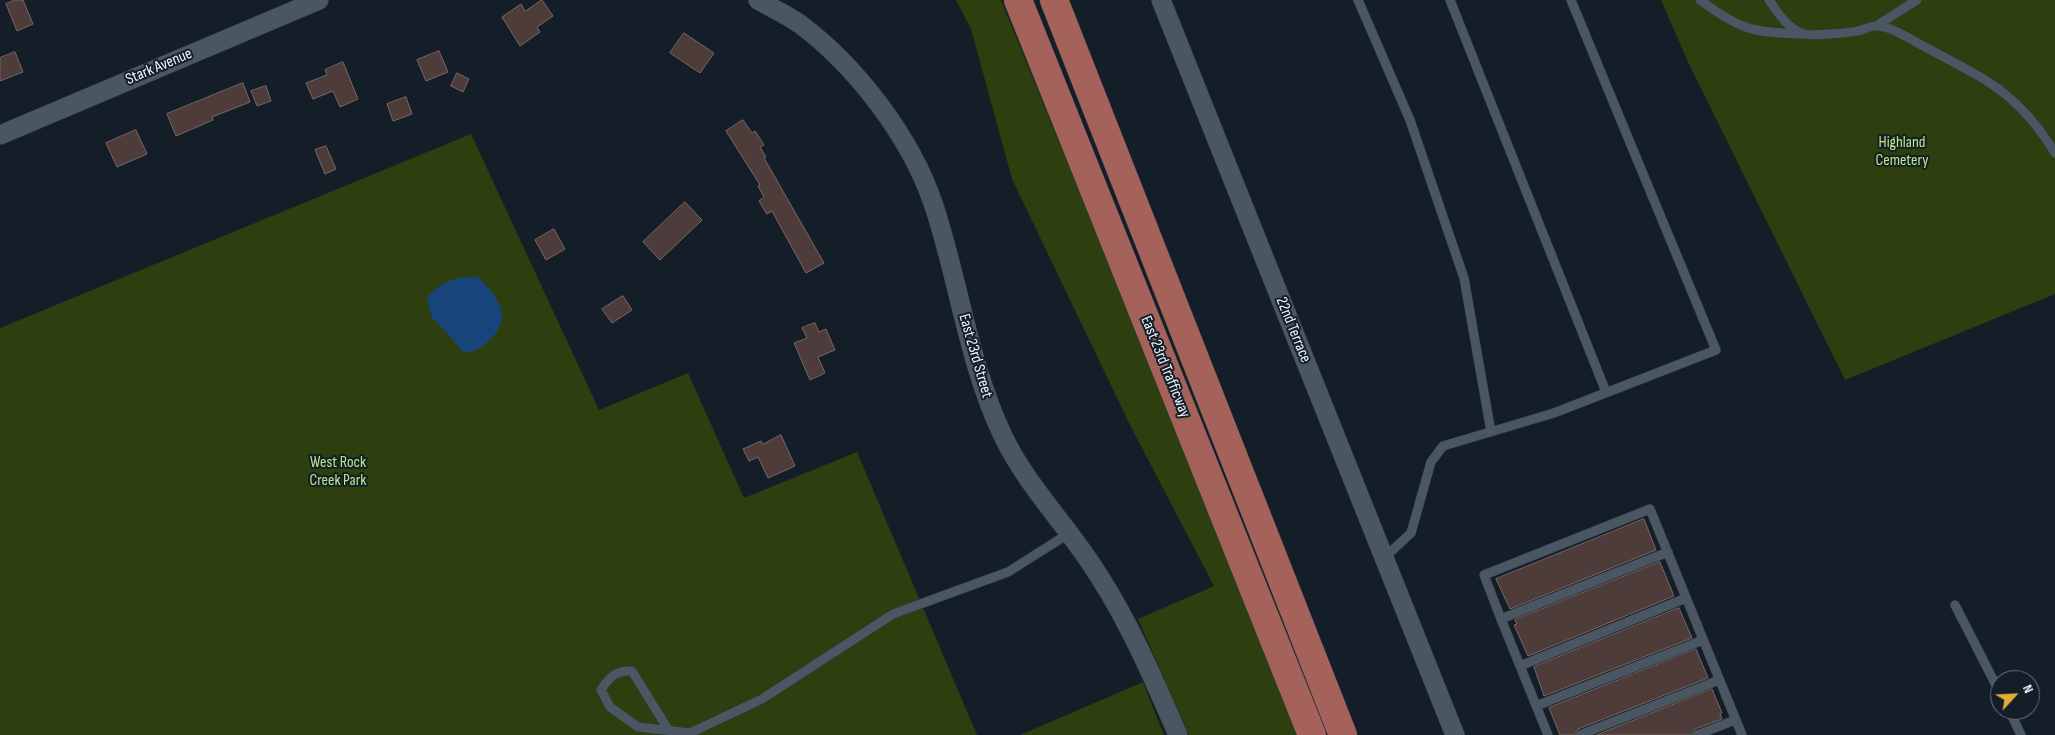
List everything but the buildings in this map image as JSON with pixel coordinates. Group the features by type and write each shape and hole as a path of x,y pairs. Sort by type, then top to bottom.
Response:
{"main road":[{"name":"East 23rd Trafficway","path":"1018,0 1312,735"},
{"name":"East 23rd Trafficway","path":"1054,0 1343,735"}],"street":[{"name":"Stark Avenue","path":"0,135 319,0"},
{"name":"East 23rd Street","path":"758,0 799,23 841,61 880,103 909,153 932,202 987,400 1004,438 1033,488 1097,573 1131,629 1178,735"},
{"name":"22nd Terrace","path":"1160,0 1455,735"}],"lane":[{"path":"1358,0 1410,120 1464,278 1490,432"},
{"path":"1450,0 1606,392"},
{"path":"1384,558 1411,533 1431,462 1442,446 1554,413 1716,350 1571,0"},
{"path":"1700,0 1730,21 1756,32 1804,34 1857,31 1876,26 1917,0"},
{"path":"1769,0 1782,19 1804,34"},
{"path":"1876,26 1898,33 1997,86 2023,108 2040,129 2055,153"},
{"path":"1548,735 1484,575 1650,509 1742,735"},
{"path":"669,731 632,671 621,670 608,679 601,690 610,707 638,727 669,731 690,733 762,700 893,614 1008,572 1068,534"},
{"path":"1500,619 1668,552"},
{"path":"1520,666 1686,598"},
{"path":"1955,605 1990,673"},
{"path":"1536,706 1703,640"},
{"path":"1580,735 1719,680"},
{"path":"1697,735 1735,720"},
{"path":"2014,720 2021,735"}],"green space":[{"path":"956,0 1001,0 1208,507 1297,735 1189,735 1138,619 1214,586 1130,425 1012,179 971,29"},
{"name":"Highland Cemetery","path":"1661,0 2055,0 2055,294 1845,380 1688,62"},
{"name":"West Rock Creek Park","path":"471,134 599,410 688,373 744,498 857,452 977,735 0,735 0,328"},
{"path":"1143,682 1164,735 1020,735"}],"water":[{"path":"477,276 493,293 501,310 502,319 494,336 480,348 466,352 432,318 427,298 438,287 449,281"}]}
